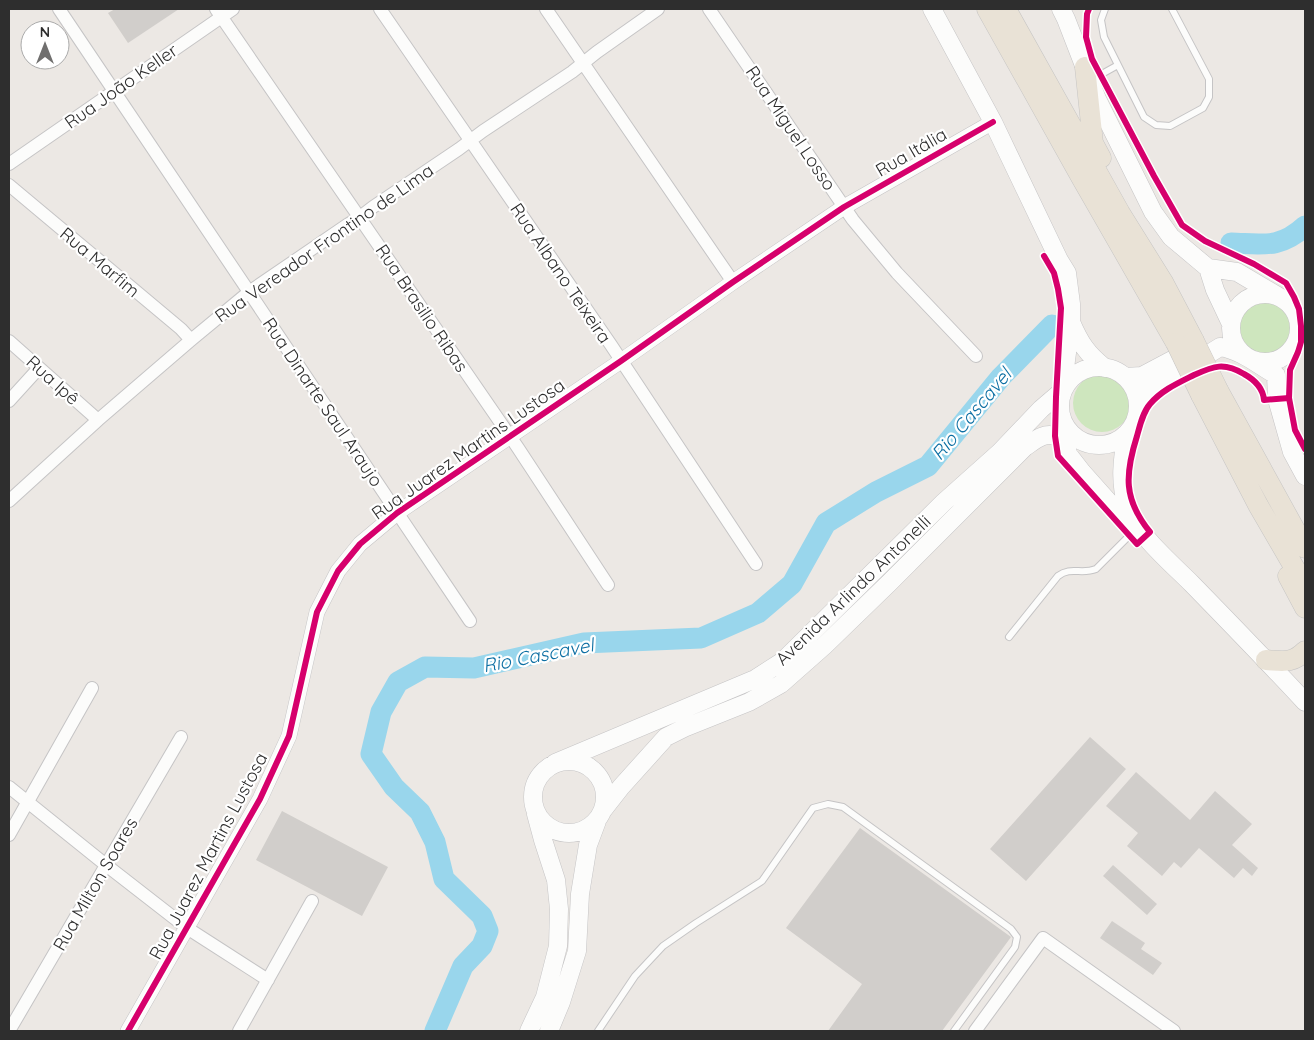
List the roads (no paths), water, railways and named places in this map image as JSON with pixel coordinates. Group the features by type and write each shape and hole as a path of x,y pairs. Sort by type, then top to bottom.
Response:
{"highway":[{"path":"988,9 1081,177 1185,342 1210,392 1258,506 1270,544 1305,608"},
{"path":"1006,9 1120,213 1163,282"},
{"path":"1085,66 1093,144 1145,236 1185,342"},
{"path":"1210,392 1305,548"},
{"path":"1258,506 1305,586"},
{"path":"1266,660 1288,662 1305,651"}],"main road":[{"path":"932,9 992,122 1067,273 1072,304 1072,322 1059,404 1061,418 1067,430 1077,439 1090,444 1103,445 1116,442 1127,434 1133,425 1149,391 1220,347 1229,348 1252,360 1271,362 1280,359 1294,346"},
{"path":"1060,9 1066,19 1097,99 1153,212 1171,236 1208,268 1215,290 1231,324"},
{"path":"1076,9 1077,27 1085,66"},
{"path":"1208,268 1238,272 1281,298 1290,305 1296,314 1299,325 1298,336 1276,375 1277,399 1292,452 1305,476"},
{"path":"1276,375 1242,354 1235,345 1231,335 1231,324 1238,307 1245,300 1263,294 1281,298"},
{"path":"1072,322 1076,334 1091,357 1105,368"},
{"path":"1124,377 1142,376 1216,336 1231,324"},
{"path":"1062,391 1069,380 1080,372 1092,368 1105,368 1115,371 1132,385 1138,405 1137,416"},
{"name":"Avenida Arlindo Antonelli","path":"529,1031 545,997 558,946 559,918 556,880 542,840 532,802 537,778 545,769 555,763 755,679 783,660 944,502 1000,452 1040,409 1062,391"},
{"path":"1067,430 1066,444 1068,454 1082,472 1139,533 1266,660 1305,702"},
{"name":"Avenida Arlindo Antonelli","path":"536,813 543,823 553,830 564,834 576,833 588,828 600,816 621,787 666,737 749,702 781,684 824,646 888,584 1025,447 1049,434 1055,436 1067,430"},
{"path":"1127,434 1122,460 1123,492 1128,510 1139,533"},
{"name":"Avenida Arlindo Antonelli","path":"549,1031 561,1002 576,951 580,894 588,845 606,799 604,787 599,776 590,767 579,762 567,760 555,763"}],"street":[{"name":"Rua Dinarte Saul Araujo","path":"58,9 470,621"},
{"name":"Rua João Keller","path":"9,164 114,91 219,13 234,9"},
{"name":"Rua Albano Teixeira","path":"380,9 621,361 756,564"},
{"path":"546,9 733,282"},
{"name":"Rua Vereador Frontino de Lima","path":"9,502 98,420 249,292 572,72 658,9"},
{"name":"Rua Miguel Losso","path":"709,9 853,220 897,273 976,356"},
{"name":"Rua Brasilio Ribas","path":"219,13 518,448 608,585"},
{"name":"Rua Itália","path":"844,207 992,122"},
{"name":"Rua Marfim","path":"9,185 191,340"},
{"name":"Rua Juarez Martins Lustosa","path":"128,1031 260,799 289,736 317,612 338,571 360,544 397,513 844,207"},
{"name":"Rua Ipê","path":"9,341 98,420"},
{"path":"9,401 39,368"},
{"path":"9,836 92,688"},
{"name":"Rua Milton Soares","path":"10,1031 181,737"},
{"path":"9,786 187,928 268,980"},
{"path":"239,1031 312,901"},
{"path":"975,1031 1043,938 1174,1031"}],"lane":[{"path":"1105,9 1100,20 1104,36 1144,117 1156,125 1170,126 1203,108 1209,96 1209,80 1172,9"},
{"path":"1085,66 1100,75 1118,65"},
{"path":"1009,637 1063,572 1068,570 1089,572 1139,533"},
{"path":"598,1031 635,976 663,946 762,881 813,808 828,804 843,808 1011,929 1017,937 1015,947 954,1031"}],"waterway":[{"name":"Rio Cascavel","path":"1231,243 1262,244 1279,242 1305,226"},
{"name":"Rio Cascavel","path":"435,1031 463,966 482,946 488,931 482,916 444,879 435,842 420,812 394,787 371,754 381,712 398,682 425,667 474,668 584,643 701,638 758,613 792,584 826,523 876,492 928,466 1001,377 1052,325"}]}
